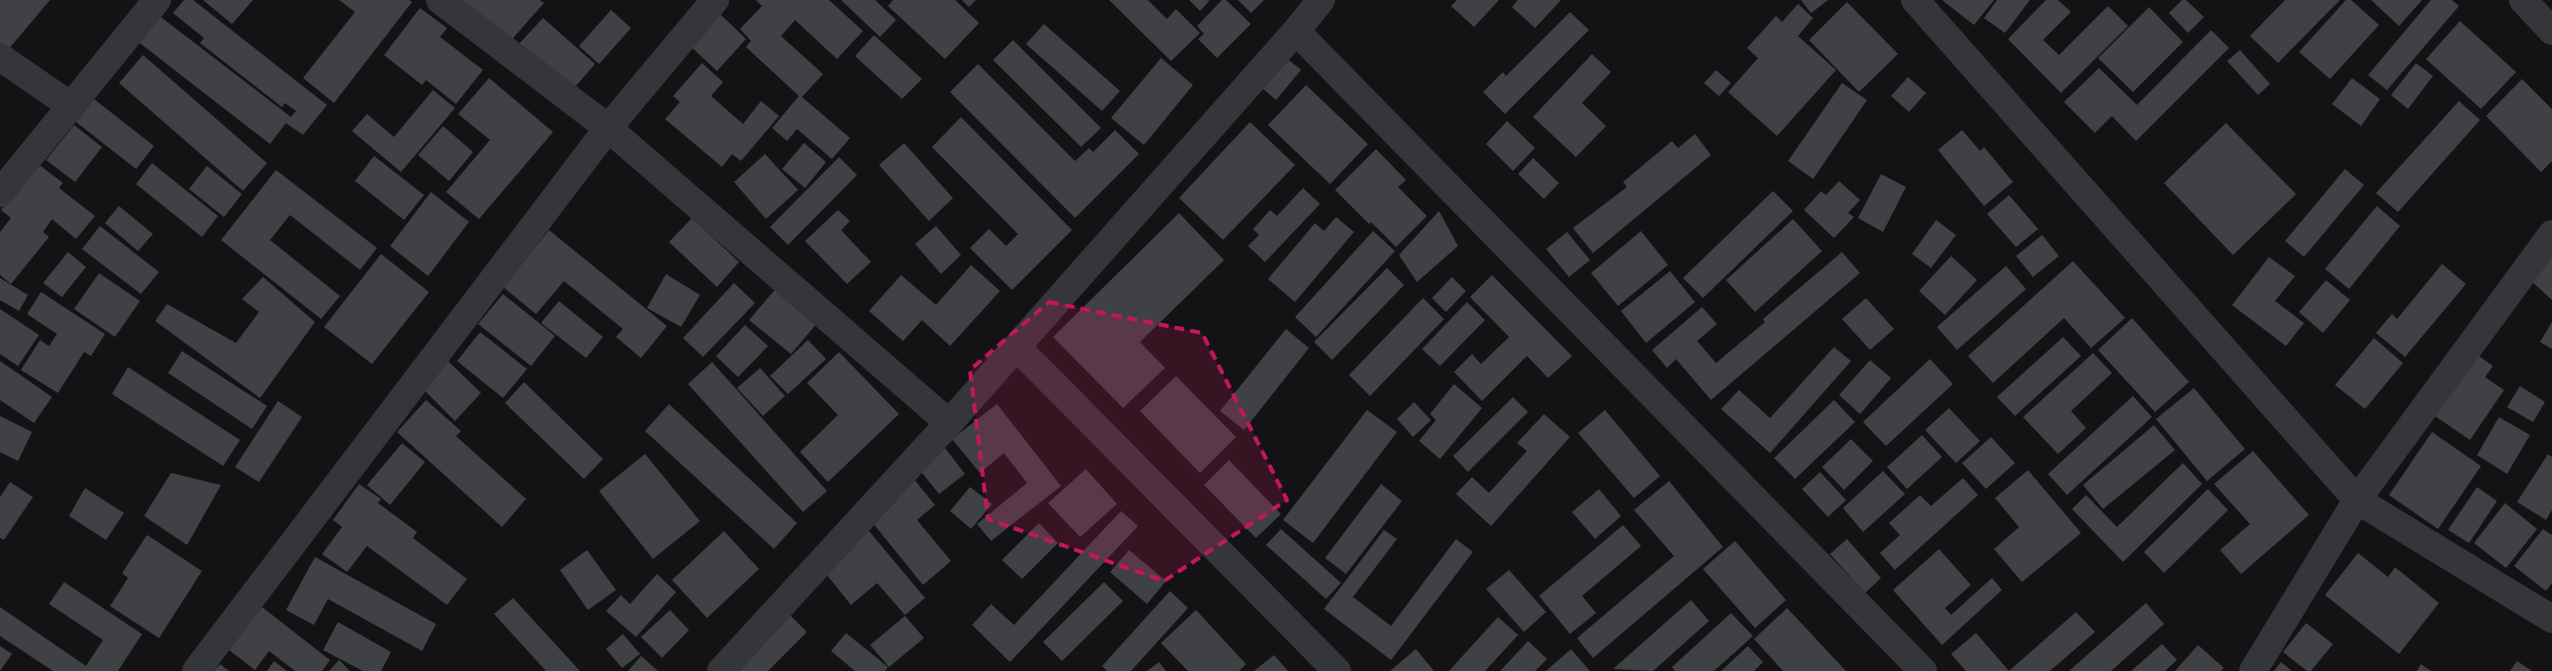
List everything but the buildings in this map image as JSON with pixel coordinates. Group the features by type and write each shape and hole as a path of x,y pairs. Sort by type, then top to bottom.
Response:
{"street":[{"path":"0,192 157,0"},
{"path":"440,0 608,128 949,423"},
{"path":"196,671 608,128 715,0"},
{"path":"722,671 1017,347 1296,31 1321,0"},
{"path":"1915,0 2357,500 2552,619"},
{"path":"2523,0 2552,31"},
{"path":"1296,31 1923,671"},
{"path":"0,57 71,106"},
{"path":"2253,671 2357,500 2552,234"},
{"path":"1017,347 1337,671"}],"highlighted area":[{"path":"1049,302 1202,333 1287,500 1164,581 988,519 970,370"}]}
